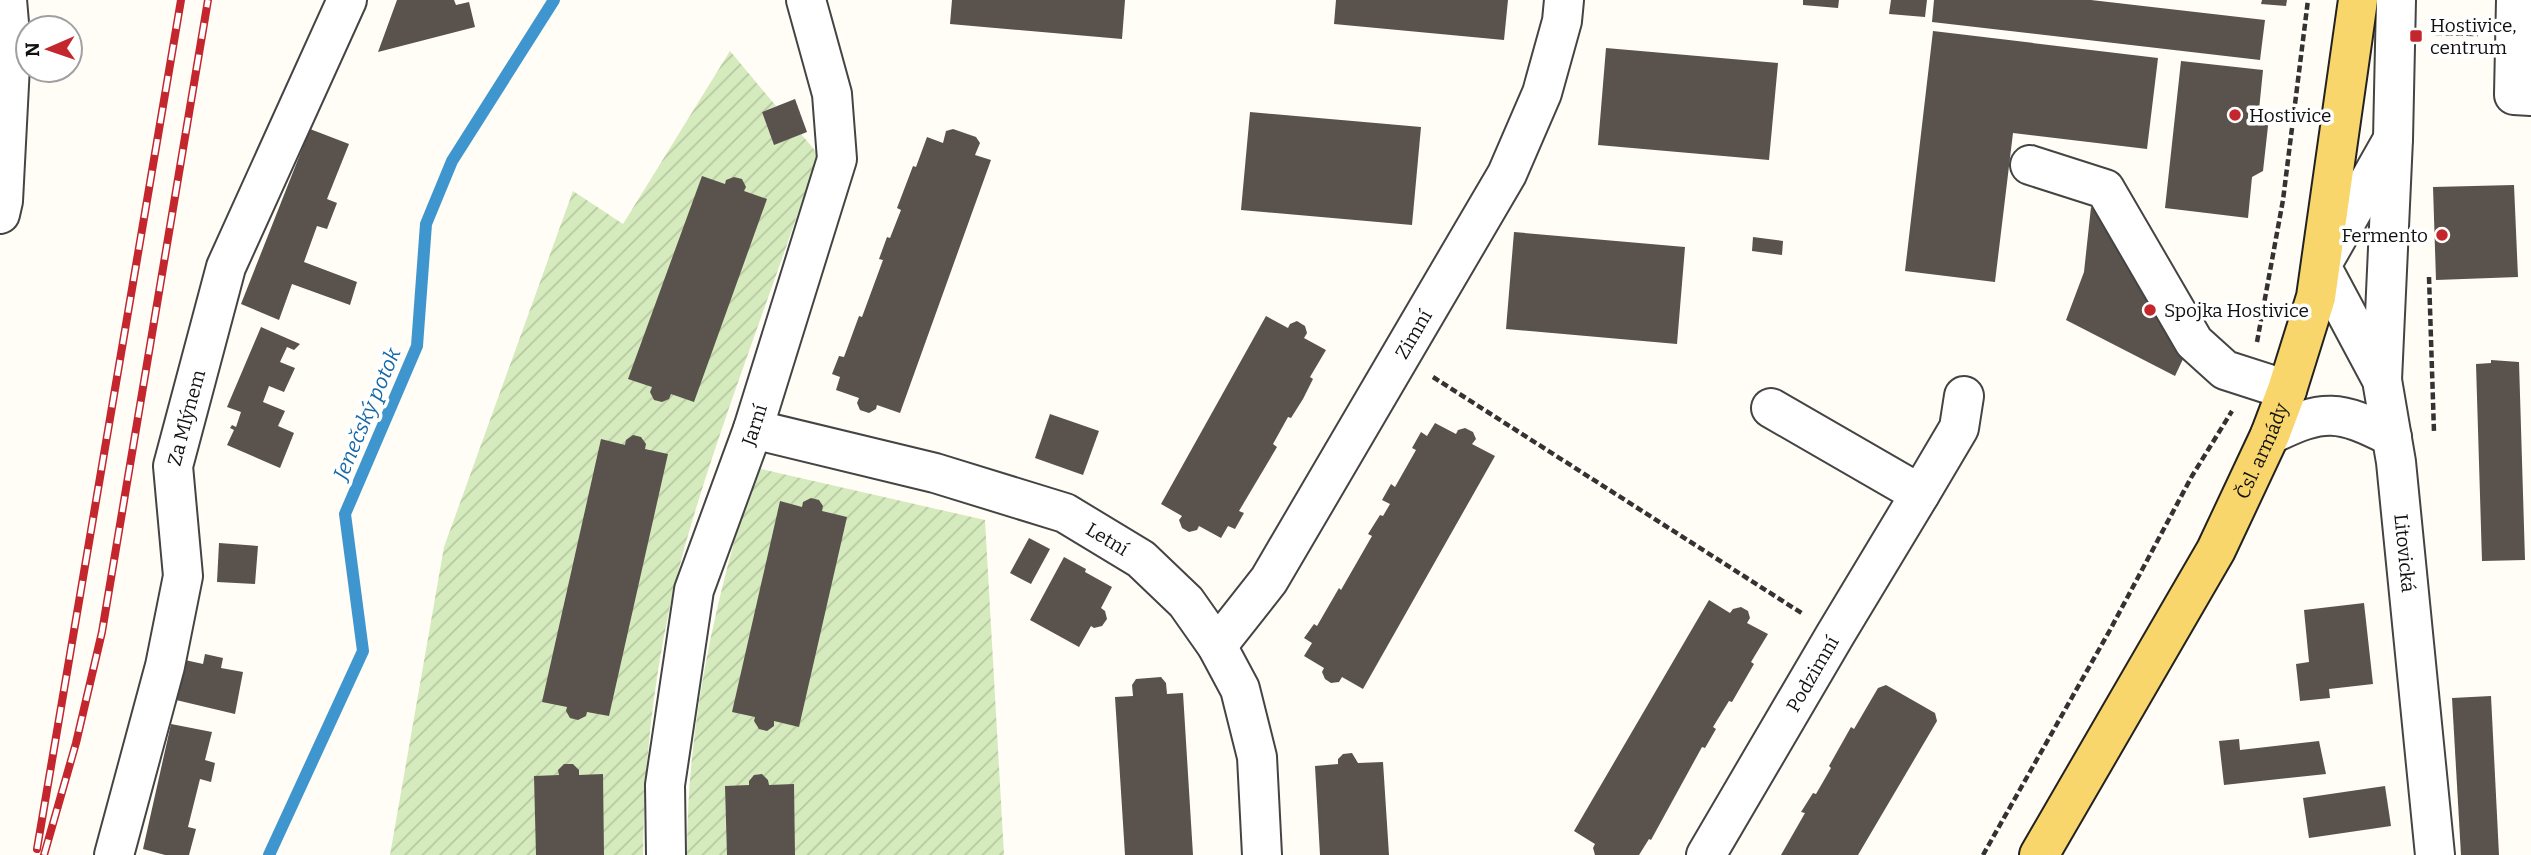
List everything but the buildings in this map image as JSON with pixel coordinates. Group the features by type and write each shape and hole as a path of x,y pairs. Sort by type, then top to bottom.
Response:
{"main road":[{"name":"Čsl. armády","path":"2039,855 2216,550 2270,435 2287,390 2316,297 2358,0"}],"street":[{"path":"0,214 4,190 11,46 8,0"},
{"name":"Za Mlýnem","path":"114,855 165,666 183,576 173,466 226,267 347,0"},
{"name":"Jarní","path":"666,855 665,785 694,590 753,429 838,159 832,94 806,0"},
{"name":"Zimní","path":"1217,646 1269,580 1507,174 1542,93 1562,21 1564,0"},
{"path":"2382,380 2396,16"},
{"path":"2516,18 2514,95 2531,96"},
{"path":"2320,266 2393,139"},
{"path":"2030,165 2105,189 2194,342 2225,370 2287,390"},
{"name":"Litovická","path":"2320,266 2382,380 2392,438 2435,855"},
{"name":"Podzimní","path":"1706,855 1959,428 1964,396"},
{"path":"1771,408 1920,494"},
{"path":"2270,435 2299,420 2330,413 2360,420 2392,438"},
{"name":"Letní","path":"753,429 935,473 1065,513 1141,559 1186,602 1217,646 1240,689 1257,758 1262,855"}],"path":[{"path":"1983,855 2110,630 2192,476 2249,385 2283,200 2308,0"},
{"path":"2396,16 2516,18"},
{"path":"1400,356 1835,635"}],"green space":[{"path":"730,51 776,106 762,112 774,144 801,134 818,154 723,425 682,556 656,683 647,769 643,855 390,855 444,547 573,191 623,224"},
{"path":"756,468 985,520 1004,855 687,855 692,756 706,659 728,563"}],"waterway":[{"name":"Jenečský potok","path":"269,855 363,651 345,514 417,346 426,224 452,161 554,0"}],"railway":[{"path":"37,849 181,0"},
{"path":"44,855 76,743 102,632 208,0"}],"place":[{"name":"Hostivice, centrum","path":"2416,36"},
{"name":"Hostivice","path":"2235,115"},
{"name":"Fermento","path":"2442,235"},
{"name":"Spojka Hostivice","path":"2150,310"}]}
